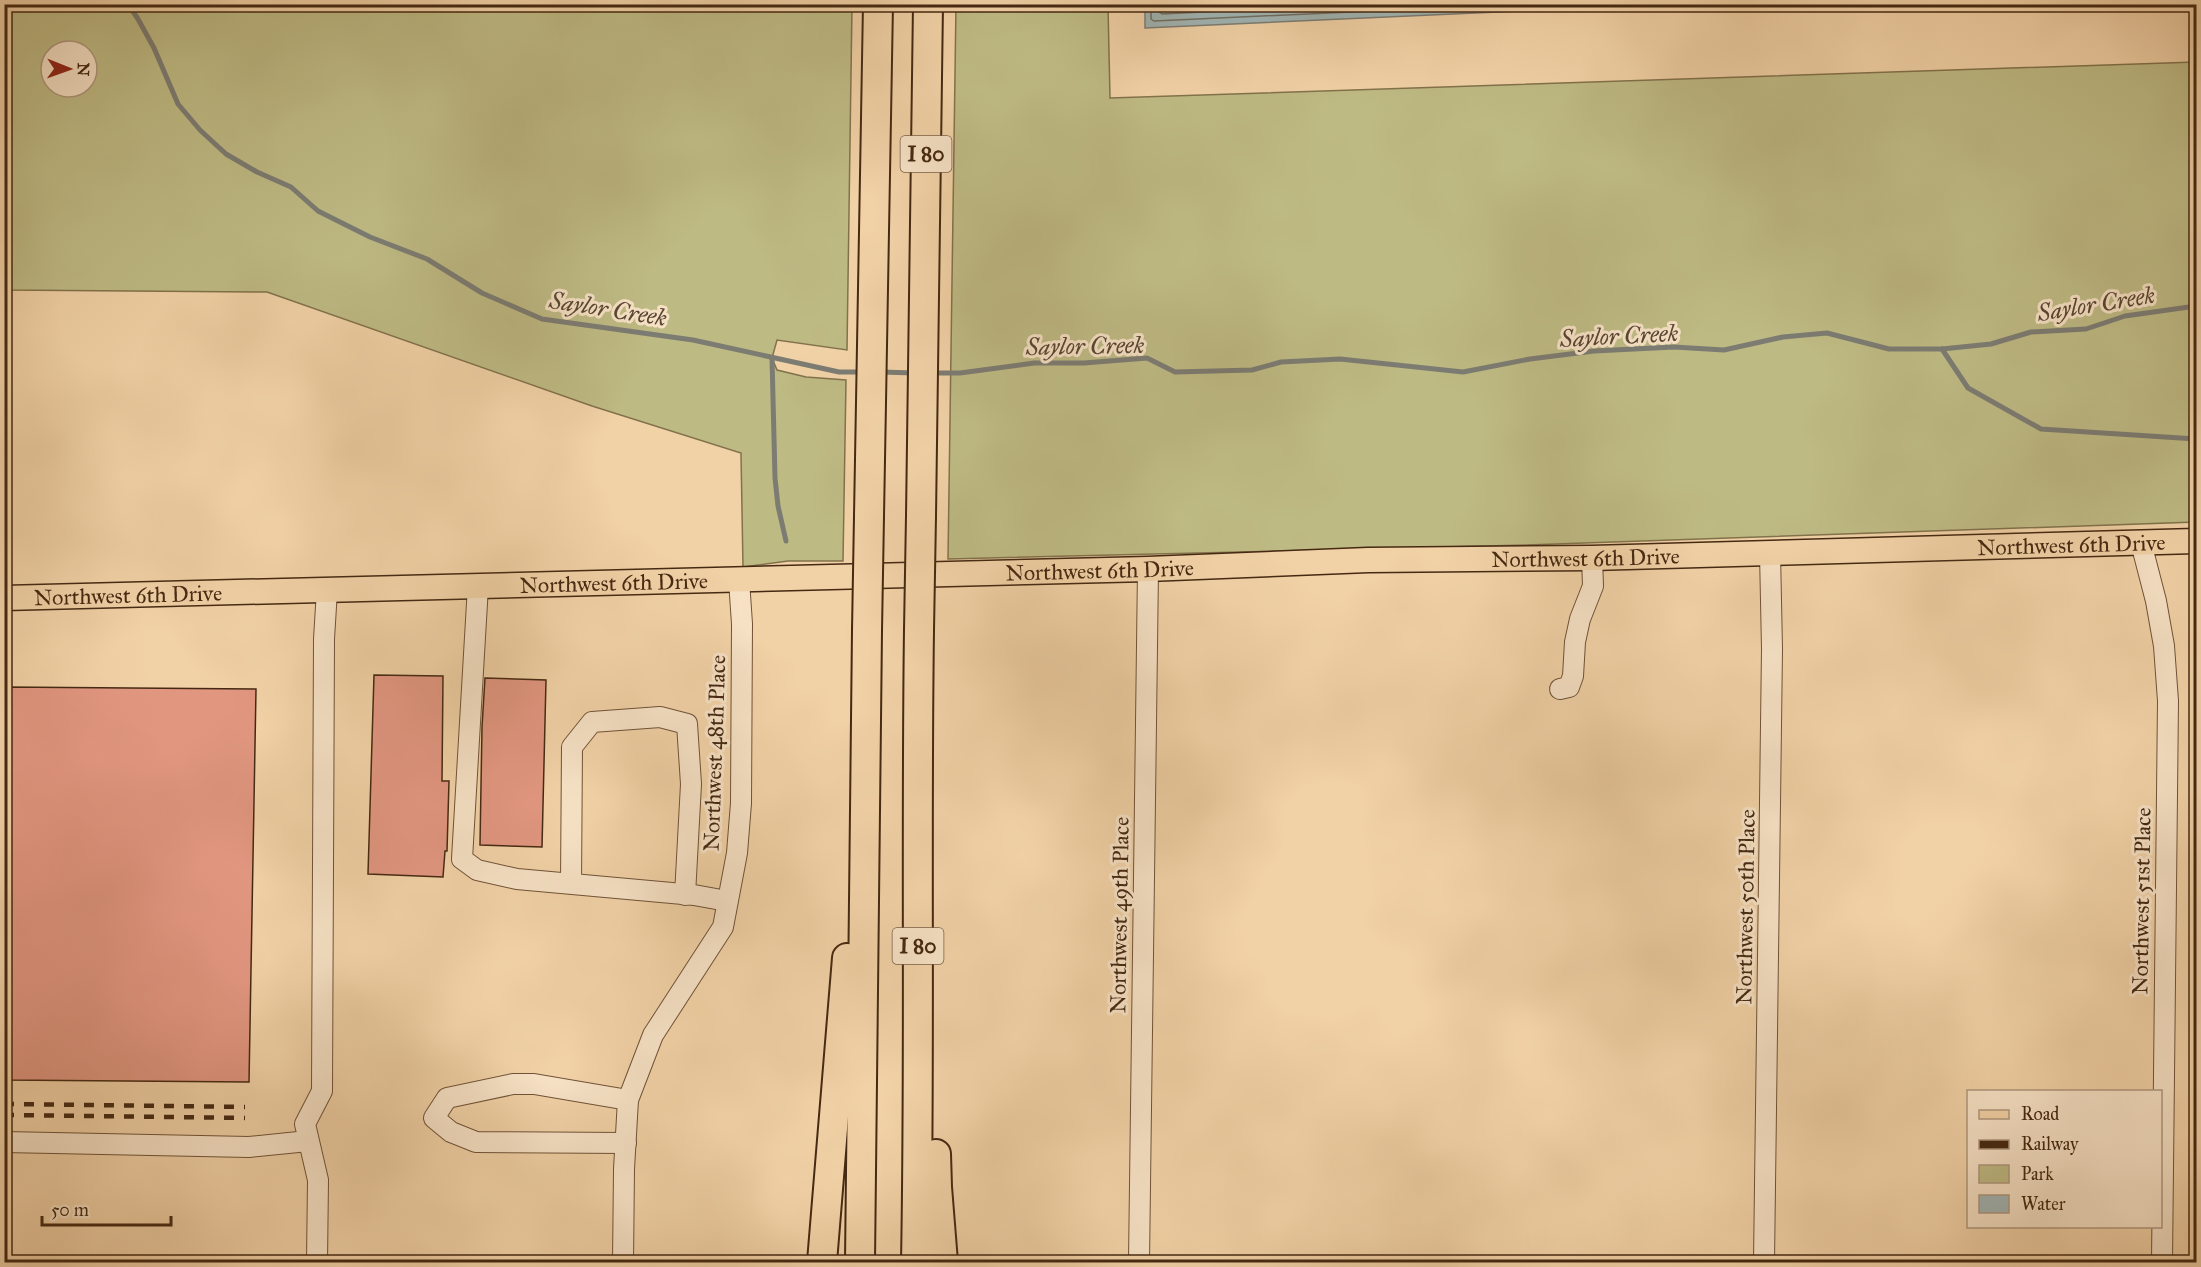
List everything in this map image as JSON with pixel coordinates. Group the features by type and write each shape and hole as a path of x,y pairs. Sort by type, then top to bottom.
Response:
{"highway":[{"name":"I 80","path":"860,1263 867,630 878,4"},
{"name":"I 80","path":"916,1263 919,1114 917,787 928,4"},
{"path":"822,1263 843,999 866,771"},
{"path":"917,787 933,1020 937,1187 943,1263"}],"main road":[{"name":"Northwest 6th Drive","path":"4,598 1148,569 1368,560 1592,558 2196,541"}],"street":[{"name":"Northwest 51st Place","path":"2140,543 2157,601 2164,646 2168,701 2162,1263"},
{"name":"Northwest 50th Place","path":"1764,1263 1772,649 1770,553"},
{"path":"1560,689 1569,687 1573,676 1575,642 1580,619 1593,586 1592,558"},
{"name":"Northwest 49th Place","path":"1138,1263 1148,569"},
{"name":"Northwest 48th Place","path":"623,1263 624,1169 628,1100 653,1035 723,927 737,853 741,803 742,624 739,580"},
{"path":"478,586 462,859 477,870 507,877 685,894 727,901"},
{"path":"317,1263 318,1180 305,1124 322,1091 324,673 327,590"},
{"path":"572,884 572,747 592,722 660,717 687,724 691,784 685,894"},
{"path":"626,1143 476,1142 451,1132 434,1118 447,1098 513,1084 534,1084 628,1100"},
{"path":"4,1142 249,1147 308,1141"}],"green space":[{"path":"5,4 852,5 847,350 777,340 772,358 777,370 806,377 846,380 843,561 788,561 743,567 741,453 592,406 267,292 5,290"},
{"path":"956,5 1108,5 1110,98 2196,62 2196,522 1526,545 948,559"}],"water":[{"path":"1145,4 1656,5 1145,28"}],"building":[{"path":"374,675 443,676 442,781 449,781 447,851 445,851 443,877 368,874"},
{"path":"485,678 546,680 542,847 480,845"},
{"path":"4,687 256,689 249,1082 4,1080"}],"waterway":[{"name":"Saylor Creek","path":"128,4 154,48 178,104 200,130 226,154 257,172 291,187 318,211 370,237 427,259 482,293 542,319 693,340 839,372 863,372"},
{"name":"Saylor Creek","path":"932,373 960,373 1034,363 1084,363 1147,358 1175,372 1252,370 1281,362 1340,359 1463,372 1530,359 1594,351 1674,347 1724,350 1783,337 1827,333 1889,349 1942,349 1991,344 2031,332 2086,329 2125,316 2196,306"},
{"path":"1942,349 1968,388 2041,429 2196,439"},
{"path":"772,358 775,478 778,506 786,541"},
{"name":"Saylor Creek","path":"881,372 914,373"}],"railway":[{"path":"4,1104 245,1107"},
{"path":"4,1115 245,1118"}]}
